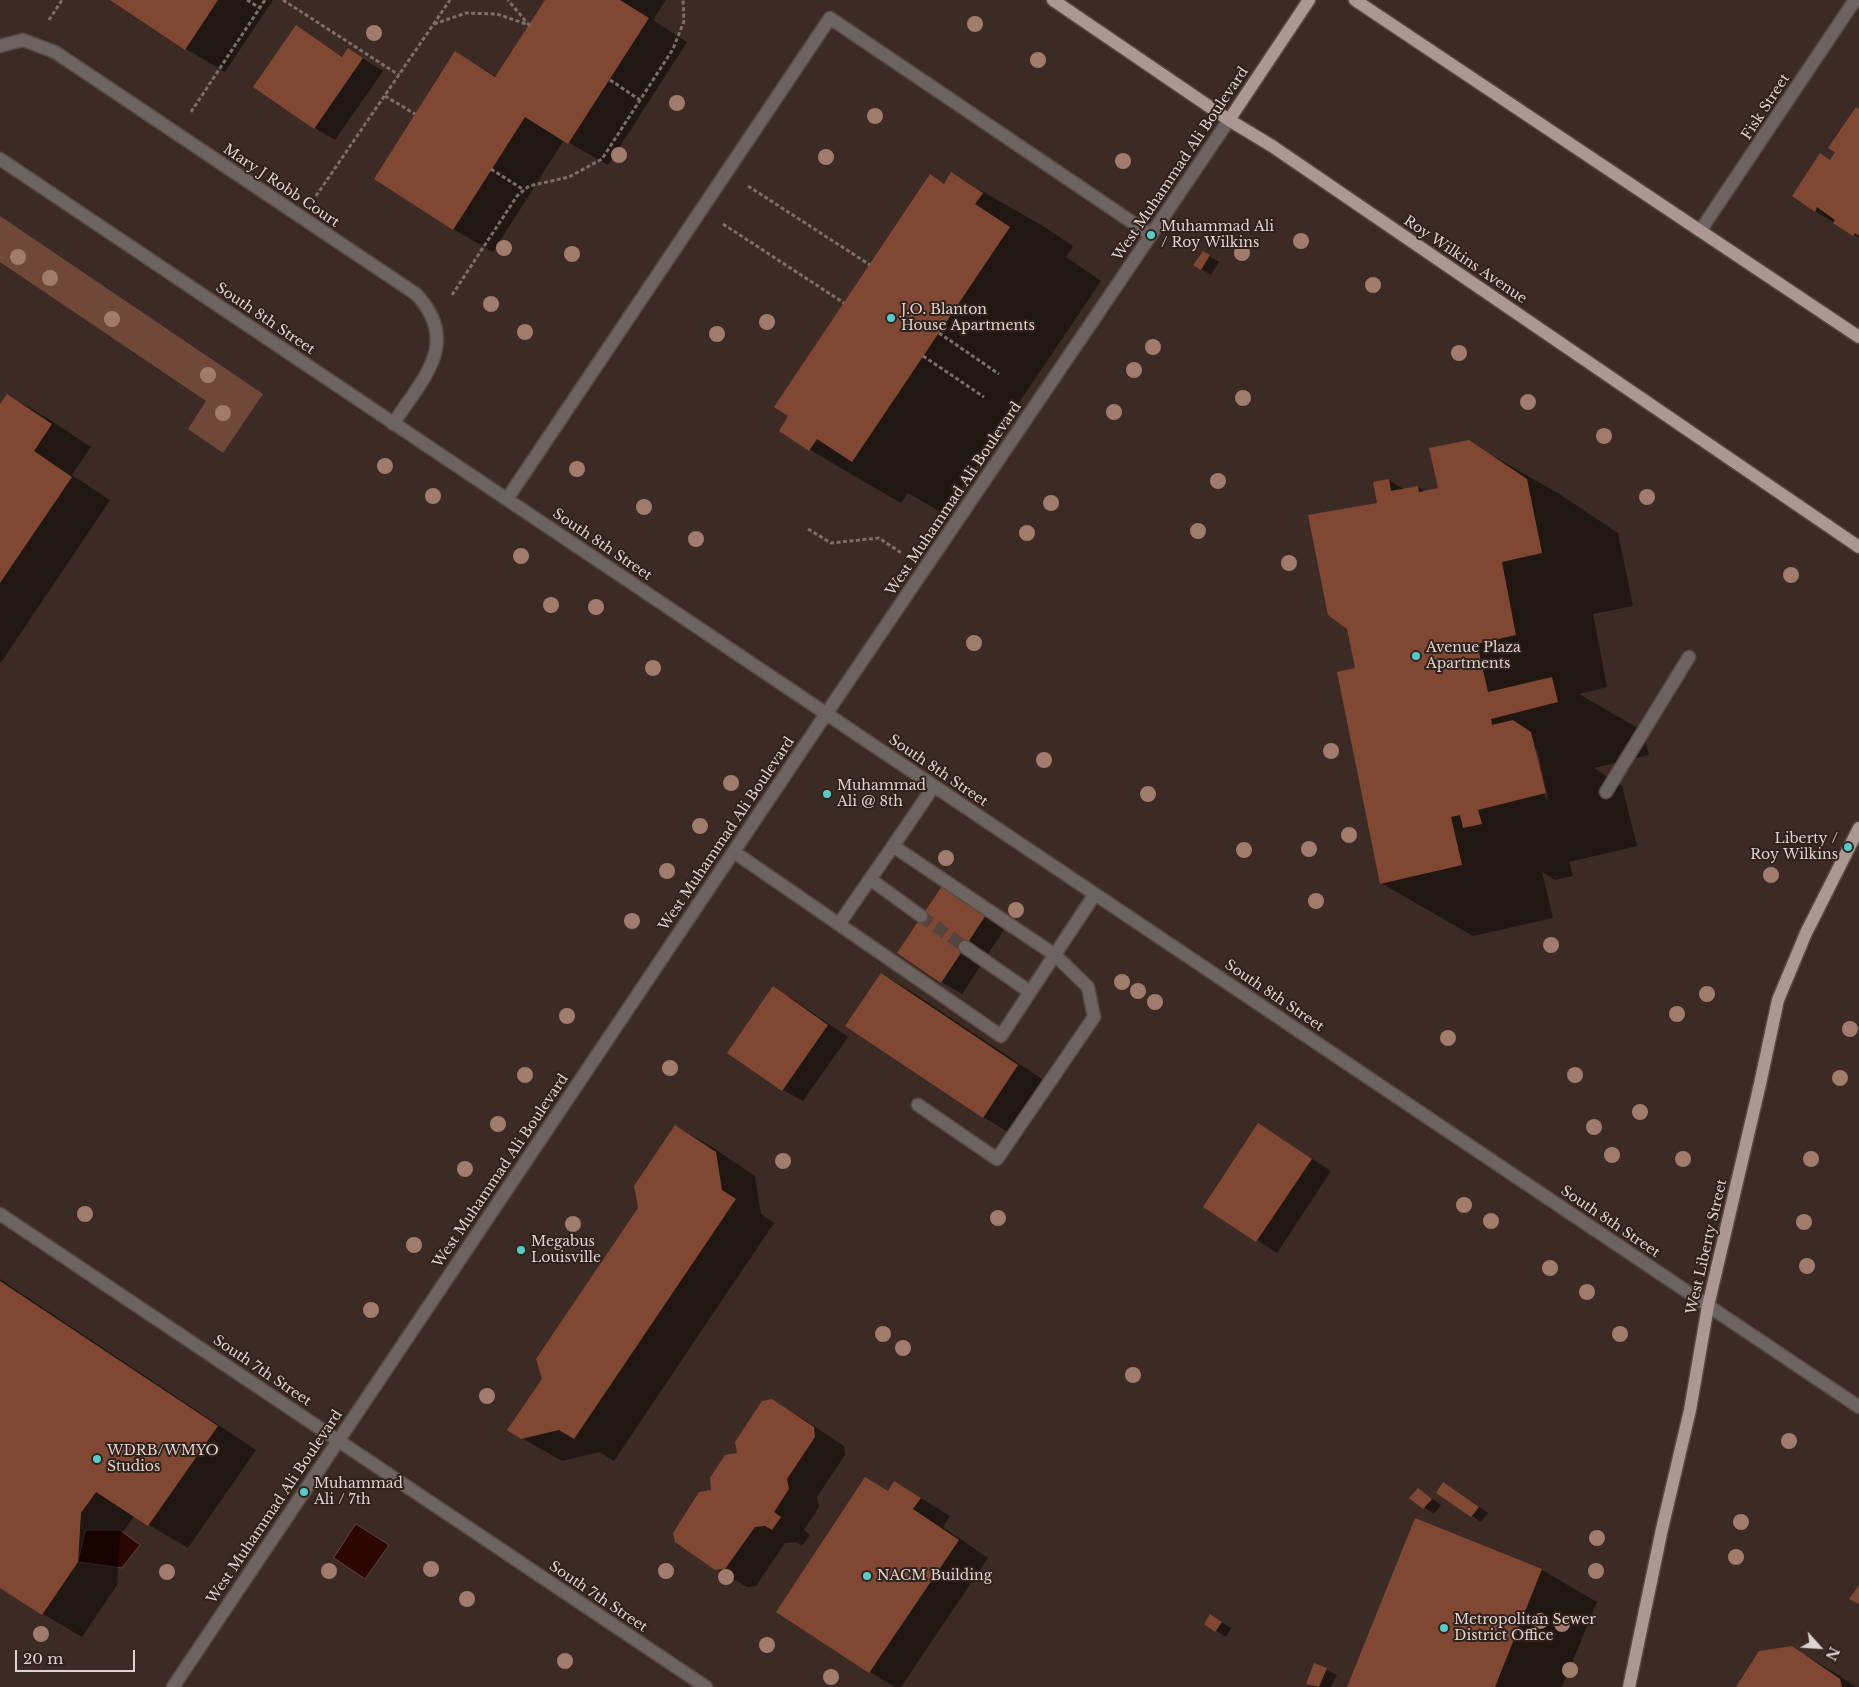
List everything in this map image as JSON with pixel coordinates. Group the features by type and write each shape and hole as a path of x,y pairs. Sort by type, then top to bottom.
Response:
{"main road":[{"name":"Roy Wilkins Avenue","path":"1053,0 1280,152 1859,547"},
{"name":"West Muhammad Ali Boulevard","path":"1230,120 1309,0"},
{"path":"1355,0 1859,337"},
{"name":"West Liberty Street","path":"1629,1687 1662,1530 1690,1410 1708,1306 1778,1000 1806,933 1859,828"}],"street":[{"name":"Fisk Street","path":"1700,231 1855,5"},
{"path":"507,499 830,18 1151,235"},
{"name":"Mary J Robb Court","path":"0,46 23,40 55,52 416,294 426,305 435,321 438,339 434,360 394,424"},
{"name":"West Muhammad Ali Boulevard","path":"172,1687 826,714 1230,120"},
{"name":"South 8th Street","path":"0,159 1859,1407"},
{"path":"1606,792 1689,657"},
{"path":"839,924 934,786"},
{"path":"893,846 1055,955 1088,987 1094,1017 997,1159 918,1106"},
{"path":"734,852 1001,1036 1095,894"},
{"path":"870,879 921,916"},
{"path":"965,947 1030,992"},
{"name":"South 7th Street","path":"0,1214 706,1687"}],"path":[{"path":"248,0 260,8"},
{"path":"176,134 266,0"},
{"path":"283,0 399,74"},
{"path":"301,218 450,0"},
{"path":"432,25 466,13 497,14 529,25 508,0"},
{"path":"435,321 516,196 529,186 569,177 602,158 673,49 684,21 684,0"},
{"path":"610,80 640,100"},
{"path":"385,96 415,114"},
{"path":"492,169 524,190"},
{"path":"726,172 870,265"},
{"path":"702,210 844,303"},
{"path":"939,333 999,374"},
{"path":"923,356 984,396"},
{"path":"808,529 830,543 879,538 925,568"}],"shaded area":[{"path":"0,216 263,394 223,453 188,429 206,401 0,262"},
{"path":"356,1524 389,1545 365,1579 334,1558"},
{"path":"86,1530 120,1530 140,1545 122,1568 78,1562"}],"building":[{"path":"110,0 218,0 185,50"},
{"path":"545,0 620,0 649,18 568,144 525,117 453,230 374,179 455,51 495,77"},
{"path":"296,25 342,57 348,48 363,58 314,129 253,87"},
{"path":"1856,107 1859,109 1859,236 1855,233 1853,236 1833,223 1835,220 1817,207 1815,212 1792,196 1820,153 1830,160 1835,152 1828,148"},
{"name":"J.O. Blanton House Apartments","path":"951,172 983,193 975,204 1010,227 852,462 817,439 809,451 779,431 788,416 774,407 930,174 944,184"},
{"path":"1203,251 1210,255 1201,270 1193,265"},
{"path":"7,394 52,424 34,451 72,477 0,583 0,404"},
{"name":"Avenue Plaza Apartments","path":"1469,440 1527,479 1542,553 1502,562 1516,635 1477,644 1488,692 1552,677 1558,702 1491,719 1492,725 1513,720 1531,732 1546,793 1478,810 1482,824 1463,828 1460,815 1451,817 1462,865 1380,884 1337,672 1355,668 1347,629 1328,615 1308,515 1377,503 1373,482 1389,479 1391,491 1418,486 1419,492 1438,488 1429,448"},
{"path":"942,886 986,915 941,983 897,953"},
{"path":"881,973 1018,1065 983,1118 845,1026"},
{"path":"773,986 828,1025 782,1091 727,1053"},
{"path":"1258,1123 1312,1159 1256,1242 1203,1207"},
{"path":"675,1125 716,1152 722,1190 736,1199 574,1439 559,1430 521,1439 507,1430 542,1379 536,1359 638,1208 634,1186"},
{"name":"WDRB/WMYO Studios","path":"0,1281 218,1426 148,1526 96,1492 81,1513 78,1562 42,1615 0,1588"},
{"path":"772,1399 814,1427 815,1437 787,1479 789,1489 774,1512 781,1517 772,1530 765,1526 755,1527 725,1569 715,1570 675,1542 673,1533 699,1492 711,1490 710,1478 725,1455 737,1453 735,1442 762,1401"},
{"name":"NACM Building","path":"865,1477 888,1491 894,1481 921,1498 913,1509 959,1540 869,1673 776,1612"},
{"path":"1443,1482 1479,1507 1471,1517 1436,1493"},
{"path":"1418,1488 1432,1499 1423,1509 1409,1498"},
{"name":"Metropolitan Sewer District Office","path":"1415,1518 1542,1569 1495,1687 1347,1687"},
{"path":"1859,1585 1859,1604 1849,1599"},
{"path":"1210,1614 1222,1622 1215,1632 1204,1624"},
{"path":"1792,1646 1840,1679 1842,1687 1736,1687 1759,1651"},
{"path":"1314,1663 1327,1668 1319,1687 1306,1684"}],"tunnel":[{"path":"921,916 965,947"}],"place":[{"name":"Muhammad Ali / Roy Wilkins","path":"1151,235"},
{"name":"J.O. Blanton House Apartments","path":"891,318"},
{"name":"Avenue Plaza Apartments","path":"1416,656"},
{"name":"Muhammad Ali @ 8th","path":"827,794"},
{"name":"Liberty / Roy Wilkins","path":"1848,847"},
{"name":"Megabus Louisville","path":"521,1250"},
{"name":"WDRB/WMYO Studios","path":"97,1459"},
{"name":"Muhammad Ali / 7th","path":"304,1492"},
{"name":"NACM Building","path":"867,1576"},
{"name":"Metropolitan Sewer District Office","path":"1444,1628"}]}
